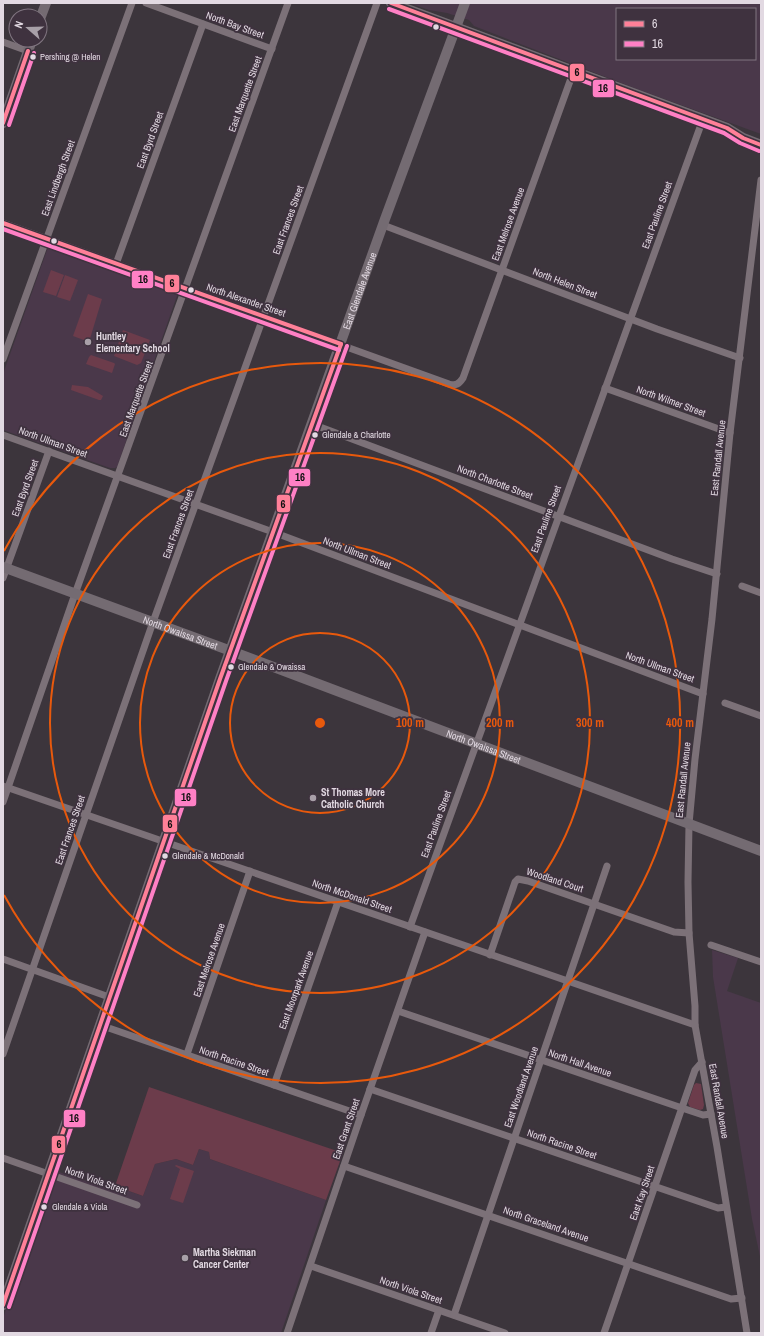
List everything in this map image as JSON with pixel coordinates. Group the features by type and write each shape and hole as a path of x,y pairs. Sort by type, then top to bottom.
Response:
{"street":[{"name":"East Lindbergh Street","path":"3,359 132,3"},
{"name":"North Bay Street","path":"146,3 272,49"},
{"name":"East Marquette Street","path":"3,802 5,787 288,3"},
{"name":"East Frances Street","path":"3,1054 153,622 377,3"},
{"path":"391,3 727,128 745,132 761,138"},
{"name":"East Glendale Avenue","path":"4,1300 273,532 383,225 465,3"},
{"name":"East Byrd Street","path":"116,264 203,24"},
{"path":"3,42 28,51"},
{"path":"3,123 29,48"},
{"name":"East Melrose Avenue","path":"459,384 463,378 574,70"},
{"name":"East Pauline Street","path":"410,927 518,625 703,119"},
{"path":"727,128 743,138 761,144"},
{"name":"East Randall Avenue","path":"747,1333 695,1025 695,1006 689,933 688,882 689,824 695,759 717,574 730,433 761,180"},
{"name":"North Alexander Street","path":"3,223 449,384 459,384"},
{"name":"North Helen Street","path":"383,225 740,358"},
{"name":"North Wilmer Street","path":"605,388 730,433"},
{"name":"North Charlotte Street","path":"312,424 709,573 717,574"},
{"name":"North Ullman Street","path":"3,435 273,532 703,694"},
{"name":"East Byrd Street","path":"4,571 48,451"},
{"name":"North Owaissa Street","path":"4,571 75,594 153,622 761,851"},
{"path":"742,586 761,593"},
{"path":"725,703 761,716"},
{"name":"North McDonald Street","path":"5,787 695,1025"},
{"name":"East Woodland Avenue","path":"454,1315 607,866"},
{"name":"East Melrose Avenue","path":"187,1054 250,872"},
{"name":"Woodland Court","path":"490,955 517,880 520,879 528,881 594,904"},
{"name":"East Moorpark Avenue","path":"274,1085 338,902"},
{"path":"594,904 674,932 689,933"},
{"name":"East Grant Street","path":"287,1333 425,932"},
{"path":"711,945 761,962"},
{"path":"3,960 110,997"},
{"name":"North Hall Avenue","path":"398,1011 703,1115 711,1114"},
{"name":"North Racine Street","path":"100,1025 361,1115"},
{"name":"East Kay Street","path":"604,1333 695,1070 702,1062"},
{"name":"North Racine Street","path":"370,1089 718,1208 726,1207"},
{"name":"North Viola Street","path":"3,1158 137,1205"},
{"name":"North Graceland Avenue","path":"344,1166 731,1299 742,1298"},
{"name":"North Viola Street","path":"310,1266 505,1333"},
{"path":"431,1333 439,1310"}],"shaded area":[{"path":"409,3 761,3 761,134 637,89 474,26 469,20 447,13 429,10"},
{"name":"Huntley Elementary School","path":"51,246 176,290 178,293 117,467 115,468 110,468 3,430 3,374 47,250"},
{"path":"51,270 64,275 56,296 43,292"},
{"path":"65,275 78,280 70,301 57,297"},
{"path":"88,294 102,299 89,342 73,336"},
{"path":"123,330 150,340 141,363 137,365 114,356"},
{"path":"91,355 114,363 112,373 86,364"},
{"path":"72,385 88,387 103,396 101,400 99,400 71,390"},
{"path":"712,950 738,958 727,991 761,1003 761,1261 752,1219 713,977"},
{"path":"696,1083 701,1084 704,1105 703,1109 700,1110 690,1107 688,1103"},
{"path":"149,1087 343,1153 326,1200 210,1159 209,1152 199,1149 193,1165 176,1159 155,1164 143,1196 115,1186"},
{"path":"199,1149 209,1152 210,1159 326,1200 281,1333 3,1333 3,1318 49,1184 56,1171 114,1190 115,1186 143,1196 155,1164 176,1159 193,1165"},
{"path":"176,1165 194,1171 183,1203 170,1199 180,1169 175,1166"}],"transit line":[{"name":"6","path":"391,3 727,128 743,138 761,145"},
{"name":"16","path":"389,9 724,133 740,143 759,151"},
{"name":"6","path":"3,123 28,51"},
{"name":"16","path":"9,125 34,53"},
{"name":"6","path":"3,223 341,344"},
{"name":"16","path":"3,229 339,350"},
{"name":"6","path":"3,1305 220,679 341,344"},
{"name":"16","path":"9,1307 226,681 347,346"}],"place":[{"name":"Pershing @ Helen","path":"33,57"},
{"name":"Huntley Elementary School","path":"88,342"},
{"name":"Glendale & Charlotte","path":"315,435"},
{"name":"Glendale & Owaissa","path":"231,667"},
{"name":"St Thomas More Catholic Church","path":"313,798"},
{"name":"Glendale & McDonald","path":"165,856"},
{"name":"Glendale & Viola","path":"44,1207"},
{"name":"Martha Siekman Cancer Center","path":"185,1258"}]}
